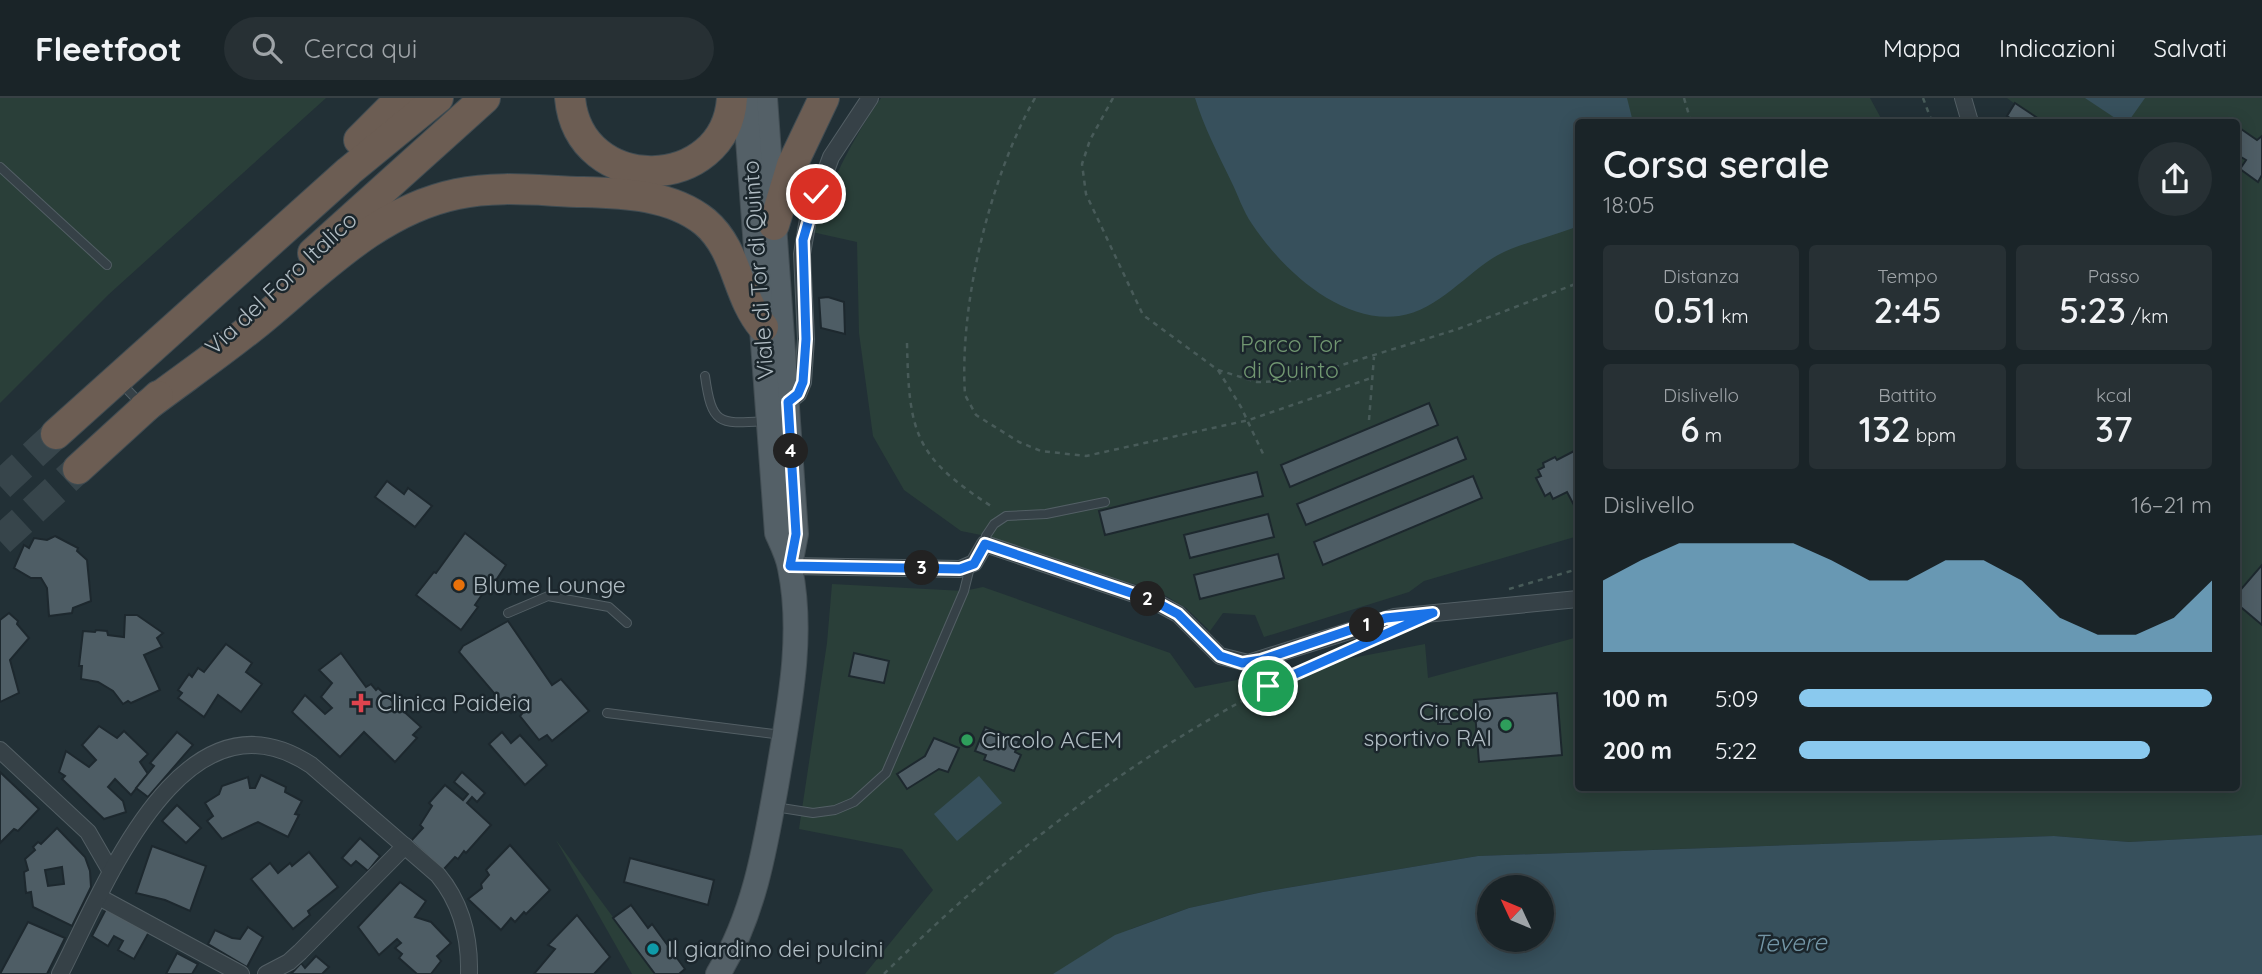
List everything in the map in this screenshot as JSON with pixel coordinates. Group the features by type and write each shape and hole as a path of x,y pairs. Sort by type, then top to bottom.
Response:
{"highway":[{"path":"204,300 401,98"},
{"name":"Via del Foro Italico","path":"56,434 349,171 438,98"},
{"name":"Via del Foro Italico","path":"78,469 485,98"},
{"path":"570,98 577,126 598,152 617,166 654,173 685,164 709,148 727,124 732,98"},
{"path":"774,225 795,156 824,98"},
{"path":"144,408 255,325 311,277 378,226 403,212 457,194 502,189 611,193 658,200 680,208 706,223 722,243 739,276 748,307 773,336"}],"main road":[{"name":"Viale di Tor di Quinto","path":"719,974 734,945 751,900 785,736 794,660 795,620 790,566 796,534 788,402 773,336 745,98"},
{"name":"Viale di Tor di Quinto","path":"765,98 774,225 769,421 777,533 790,566"}],"street":[{"path":"788,402 798,394 803,382 805,324 802,254 811,207 831,157 870,98"},
{"path":"1963,98 1969,119"},
{"path":"773,336 795,340 805,324"},
{"path":"790,566 960,569 970,567 985,544 1169,608 1220,656 1242,663 1261,660 1394,617 1575,599"},
{"path":"60,974 110,870 137,828 183,774 214,754 245,744 260,745 306,762 438,875 458,904 466,933 469,974"},
{"path":"0,750 88,832 110,870"},
{"path":"266,974 300,952 405,846"},
{"path":"99,897 241,974"}],"lane":[{"path":"0,167 107,265"},
{"path":"705,376 709,406 722,420 731,423 769,421"},
{"path":"117,379 144,408"},
{"path":"985,544 986,536 994,524 1006,516 1046,514 1105,502"},
{"path":"772,807 813,813 835,810 854,802 886,773 964,591 970,567"},
{"path":"508,613 548,596 609,607 627,623"},
{"path":"607,713 785,736"}],"path":[{"path":"1035,98 1008,151 974,279 969,307 964,382 970,408 975,415 999,432 1041,451 1086,456 1248,420 1371,378"},
{"path":"1114,98 1090,140 1082,164 1086,194 1143,315 1218,370 1244,379 1269,383 1309,376 1458,329 1575,284"},
{"path":"1684,98 1691,119"},
{"path":"1923,98 1931,119"},
{"path":"907,343 908,395 915,425 923,443 939,467 951,479 1006,516"},
{"path":"1369,420 1374,356"},
{"path":"1218,370 1248,420 1265,458"},
{"path":"884,974 956,903 998,867 1122,772 1226,709 1348,649"}],"green space":[{"path":"0,98 326,98 108,295 0,403"},
{"name":"Parco Tor di Quinto","path":"881,98 1870,98 1881,119 1575,119 1575,537 1424,581 1409,592 1264,637 1255,615 1223,613 1210,631 1186,608 1154,589 1099,575 986,536 961,531 904,490 873,436 859,333 857,242 812,232 842,163"},
{"path":"2007,98 2262,98 2262,835 2129,842 2054,836 1478,856 1263,892 1189,908 1131,929 1068,974 865,974 933,890 902,849 799,829 827,643 832,584 964,591 983,587 1170,653 1195,688 1425,644 1428,678 1575,638 1575,791 2240,791 2240,119 2010,119 2007,116 2015,104"},
{"path":"556,840 655,974 632,974"}],"water":[{"path":"1195,98 1627,98 1632,119 1575,119 1575,227 1498,255 1439,299 1399,316 1377,316 1355,311 1334,302 1296,275 1252,224 1207,130"},
{"path":"2085,98 2145,98 2130,119 2116,119"},
{"path":"979,776 1002,803 957,841 934,814"},
{"name":"Tevere","path":"2262,835 2262,974 1053,974 1115,935 1189,908 1263,892 1478,856 2054,836 2129,842"}],"building":[{"path":"2015,103 2036,117 2012,119 2007,116"},
{"path":"2240,130 2257,140 2262,136 2262,175 2258,182 2240,169 2246,160 2240,156"},
{"path":"828,297 844,302 845,334 821,328 819,298"},
{"path":"1429,403 1438,425 1290,487 1281,465"},
{"path":"1457,437 1466,459 1306,525 1297,504"},
{"path":"1575,451 1575,507 1567,492 1553,499 1550,493 1545,496 1536,478 1541,476 1538,470 1544,467 1543,463 1555,457 1557,460"},
{"path":"1257,472 1263,496 1105,535 1099,511"},
{"path":"1473,476 1482,498 1323,565 1314,542"},
{"path":"387,481 404,494 408,488 432,506 415,527 375,497"},
{"path":"1268,514 1274,537 1190,558 1184,535"},
{"name":"Blume Lounge","path":"465,533 506,565 489,591 486,589 475,605 478,607 461,630 416,595"},
{"path":"55,536 78,548 77,551 87,560 91,601 73,608 72,613 49,616 47,588 41,578 31,578 14,568 24,545 29,548 34,538 47,540"},
{"path":"1278,554 1284,578 1200,599 1194,575"},
{"path":"2262,565 2262,625 2240,606 2240,590"},
{"path":"9,613 29,638 10,660 19,693 0,702 0,620"},
{"path":"125,615 137,615 163,633 157,638 162,647 144,655 160,690 123,704 113,691 98,682 81,679 82,666 79,666 83,631 107,631 108,635 124,637"},
{"path":"508,621 552,685 561,679 589,711 552,741 547,735 539,740 520,716 526,709 521,702 511,713 459,652 463,646"},
{"path":"226,644 252,663 246,672 262,684 241,712 218,695 204,717 178,698 182,693 178,690 189,674 192,677 198,668 204,672"},
{"name":"Clinica Paideia","path":"341,653 366,687 371,684 376,690 378,688 421,727 413,735 417,738 395,762 364,732 340,757 292,712 305,695 325,714 332,708 321,697 332,683 319,670"},
{"path":"854,653 889,661 884,683 849,676"},
{"path":"1557,693 1562,755 1479,762 1474,700"},
{"path":"1450,711 1451,724 1438,724 1438,712"},
{"path":"99,726 117,738 124,731 148,754 140,762 148,774 131,795 115,779 108,787 123,801 126,812 104,819 62,779 65,776 59,772 66,751 89,767 96,760 82,745"},
{"path":"985,727 1019,741 1015,752 1021,755 1014,771 984,760 986,755 975,751"},
{"path":"177,732 193,745 148,797 136,788 154,766 150,763"},
{"path":"502,732 511,743 520,735 547,765 525,785 489,744"},
{"path":"934,738 959,748 948,772 939,769 907,789 897,774 925,756"},
{"path":"0,772 39,809 18,831 14,829 0,843"},
{"path":"462,772 485,793 477,802 472,797 467,803 491,825 466,853 464,851 458,859 455,857 443,870 411,841 423,828 420,825 432,806 429,803 445,785 463,800 468,794 454,782"},
{"path":"261,775 286,787 285,792 302,801 295,814 299,815 288,837 258,822 222,839 207,821 213,816 205,803 219,794 222,786 248,777 250,788 255,788"},
{"path":"177,805 201,828 186,843 162,821"},
{"path":"57,828 85,857 90,871 91,887 72,926 33,907 31,892 26,893 24,872 28,870 25,859 35,850 33,847 38,842 41,844","holes":["62,867 64,884 48,886 45,870"]},
{"path":"360,838 380,856 368,871 356,861 351,866 342,858"},
{"path":"510,845 550,890 526,914 524,912 515,922 511,918 501,930 468,899 482,888 481,884 489,875 486,870"},
{"path":"152,846 206,866 190,911 165,900 136,893"},
{"path":"309,852 338,887 308,911 310,915 293,929 251,879 270,863 278,873"},
{"path":"630,858 714,880 708,905 624,882"},
{"path":"400,882 426,901 415,917 431,922 451,943 437,956 441,961 431,974 417,974 399,958 402,954 395,948 401,943 397,939 379,955 358,927"},
{"name":"Il giardino dei pulcini","path":"631,905 648,928 652,924 685,969 679,974 655,974 613,918"},
{"path":"106,909 149,932 134,959 118,950 123,941 114,936 108,946 92,936"},
{"path":"577,915 610,957 594,974 534,974 555,949 548,945"},
{"path":"28,922 65,938 47,974 0,974"},
{"path":"248,927 263,937 247,967 208,944 215,930 240,939"},
{"path":"177,953 198,964 192,974 166,974"},
{"path":"316,956 329,967 322,974 291,974 301,963 305,968"}],"tunnel":[{"path":"0,486 56,434"},
{"path":"0,541 78,469"}],"place":[{"name":"Blume Lounge","path":"459,585"},
{"name":"Clinica Paideia","path":"361,703"},
{"name":"Circolo sportivo RAI","path":"1506,725"},
{"name":"Circolo ACEM","path":"967,740"},
{"name":"Il giardino dei pulcini","path":"653,949"}],"route":[{"path":"816,194 803,240 806,339 803,382 795,398 788,402 796,534 790,566 960,569 974,564 985,544 1152,600 1178,614 1220,656 1242,663 1261,660 1386,618 1433,613 1268,686"}]}
